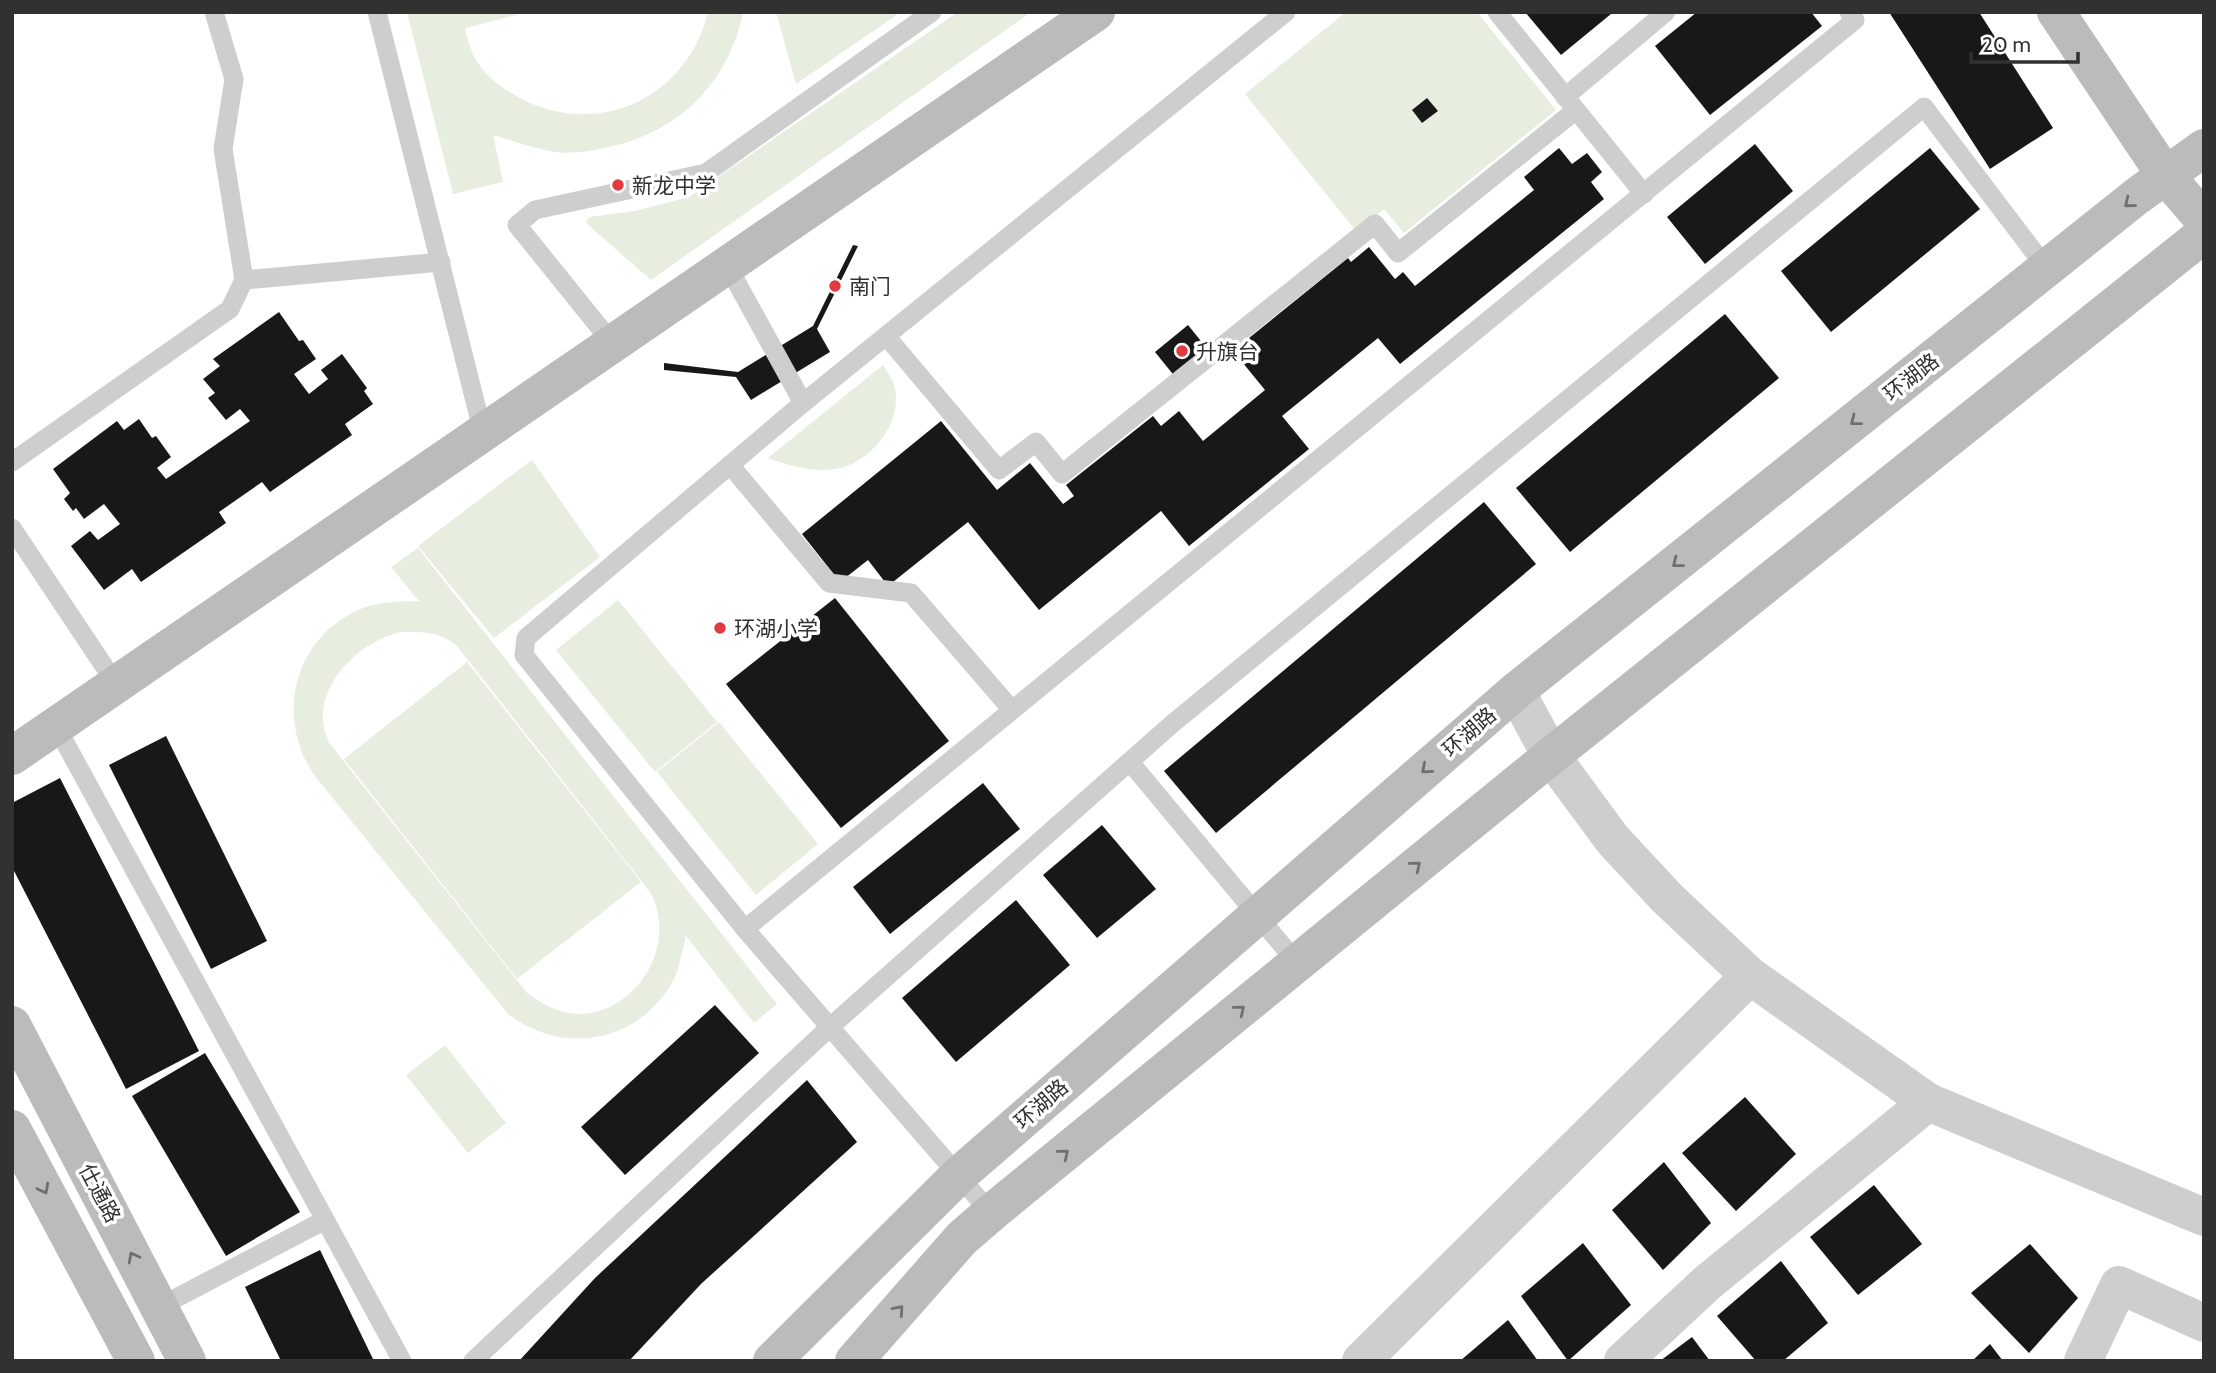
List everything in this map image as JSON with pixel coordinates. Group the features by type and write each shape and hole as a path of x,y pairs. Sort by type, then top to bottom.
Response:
{"main road":[{"path":"12,756 1096,12"},
{"path":"2056,12 2165,175 2204,220"},
{"name":"环湖路","path":"772,1361 959,1175 1516,691 2165,175 2204,148"},
{"path":"853,1361 962,1238 991,1213 1551,756 2204,234"},
{"name":"仕通路","path":"12,1025 187,1361"},
{"path":"12,1129 135,1361"}],"street":[{"path":"1516,691 1551,756 1612,840 1667,898 1750,975 1928,1102 2204,1217"},
{"path":"1361,1361 1750,975"},
{"path":"1623,1361 1707,1283 1928,1102"},
{"path":"2083,1361 2119,1285 2204,1323"}],"lane":[{"path":"12,462 230,309 244,280 223,149 234,79 214,12"},
{"path":"377,12 483,433"},
{"path":"613,344 517,225 536,210 706,173 932,12"},
{"path":"991,1213 745,929 524,655 526,638 803,403 1286,12"},
{"path":"1497,12 1644,194"},
{"path":"886,336 999,470 1036,442 1062,474 1374,224 1398,254 1570,103 1666,12"},
{"path":"745,929 1855,20 1849,12"},
{"path":"472,1361 830,1027 1172,724 1924,107 2047,269"},
{"path":"244,280 441,262"},
{"path":"727,265 803,403"},
{"path":"730,465 829,583 911,593 1012,710"},
{"path":"12,528 116,684"},
{"path":"56,726 402,1361"},
{"path":"1130,762 1297,962"},
{"path":"159,1307 325,1220"}],"shaded area":[{"path":"407,12 527,12 465,28 477,61 489,77 518,97 548,109 578,114 607,112 634,103 659,88 680,68 697,42 708,12 743,12 736,38 713,82 678,117 633,140 582,152 547,151 493,135 503,182 453,194"},
{"path":"776,12 901,12 796,84"},
{"path":"958,12 1031,12 651,280 586,223 589,217 635,211 689,197"},
{"path":"1346,12 1477,12 1556,110 1404,233 1384,209 1356,231 1245,94"},
{"path":"883,365 894,387 896,405 889,427 867,454 847,466 827,470 797,467 768,458"},
{"path":"532,460 600,557 494,638 418,546"},
{"path":"418,548 777,1004 754,1023 686,936 672,983 657,1003 639,1019 619,1030 597,1037 552,1035 529,1027 508,1014 314,775 302,753 294,706 297,683 305,661 317,642 334,625 356,611 371,605 419,601 391,567","holes":["400,632 437,635 457,646 650,892 658,912 659,933 655,954 647,973 634,990 618,1003 599,1011 577,1014 551,1007 527,993 330,744 324,726 324,708 329,690 338,674 366,647"]},
{"path":"618,600 717,722 655,772 556,650"},
{"path":"467,662 641,882 517,979 344,759"},
{"path":"719,722 818,844 756,895 657,772"},
{"path":"445,1045 506,1123 468,1153 406,1075"}],"building":[{"path":"1525,12 1609,12 1611,14 1561,55"},
{"path":"1697,12 1811,12 1822,26 1710,115 1655,46"},
{"path":"1889,12 1979,12 2053,128 1990,169"},
{"path":"1427,98 1438,111 1422,123 1412,110"},
{"path":"1755,144 1793,191 1705,264 1667,217"},
{"path":"1559,148 1572,164 1587,153 1602,172 1591,182 1604,199 1400,364 1378,338 1282,416 1309,449 1189,546 1161,511 1039,610 968,522 888,586 868,560 840,582 802,534 941,421 997,490 1030,463 1063,504 1074,496 1066,485 1153,416 1161,426 1179,411 1203,441 1265,390 1238,357 1254,344 1249,338 1348,258 1351,262 1369,247 1395,279 1403,272 1415,286 1534,190 1524,177"},
{"path":"1930,148 1980,209 1831,332 1781,271"},
{"name":"南门","path":"853,245 858,246 817,329 830,352 751,400 736,377 664,370 664,363 738,372 813,326"},
{"path":"279,312 299,341 303,340 316,359 294,374 309,394 328,379 321,370 342,354 367,388 364,391 373,404 345,424 352,435 270,492 262,482 219,512 226,523 141,582 132,569 104,590 71,546 90,531 98,540 120,524 104,504 84,519 76,508 73,511 64,499 70,493 53,469 117,421 124,430 139,419 152,438 156,436 171,457 157,468 166,479 250,421 240,409 226,420 208,398 215,393 203,379 220,366 213,359"},
{"path":"1725,314 1779,378 1570,552 1516,488"},
{"name":"升旗台","path":"1188,325 1209,351 1176,378 1155,352"},
{"path":"1484,502 1536,564 1216,833 1164,771"},
{"path":"835,598 949,741 841,828 726,684"},
{"path":"166,736 267,941 211,969 109,765"},
{"path":"60,778 199,1051 126,1089 12,867 12,803"},
{"path":"983,783 1020,829 890,934 853,887"},
{"path":"1102,825 1156,889 1097,938 1043,875"},
{"path":"1016,900 1070,965 956,1062 902,998"},
{"path":"715,1005 759,1053 625,1175 581,1127"},
{"path":"205,1053 300,1212 226,1256 132,1096"},
{"path":"807,1080 857,1142 701,1284 629,1361 519,1361 595,1278"},
{"path":"1745,1097 1796,1154 1736,1211 1682,1153"},
{"path":"1664,1162 1711,1223 1663,1270 1612,1210"},
{"path":"1874,1185 1922,1244 1858,1295 1810,1237"},
{"path":"1583,1243 1631,1305 1568,1361 1521,1296"},
{"path":"2030,1244 2078,1298 2029,1353 1971,1293"},
{"path":"320,1250 374,1361 281,1361 245,1287"},
{"path":"1781,1261 1828,1323 1783,1361 1756,1361 1717,1316"},
{"path":"1508,1320 1538,1361 1460,1361"},
{"path":"1692,1337 1710,1361 1660,1361"},
{"path":"1990,1344 2003,1361 1972,1361"}],"place":[{"name":"新龙中学","path":"618,185"},
{"name":"南门","path":"835,286"},
{"name":"升旗台","path":"1182,351"},
{"name":"环湖小学","path":"720,628"}]}
